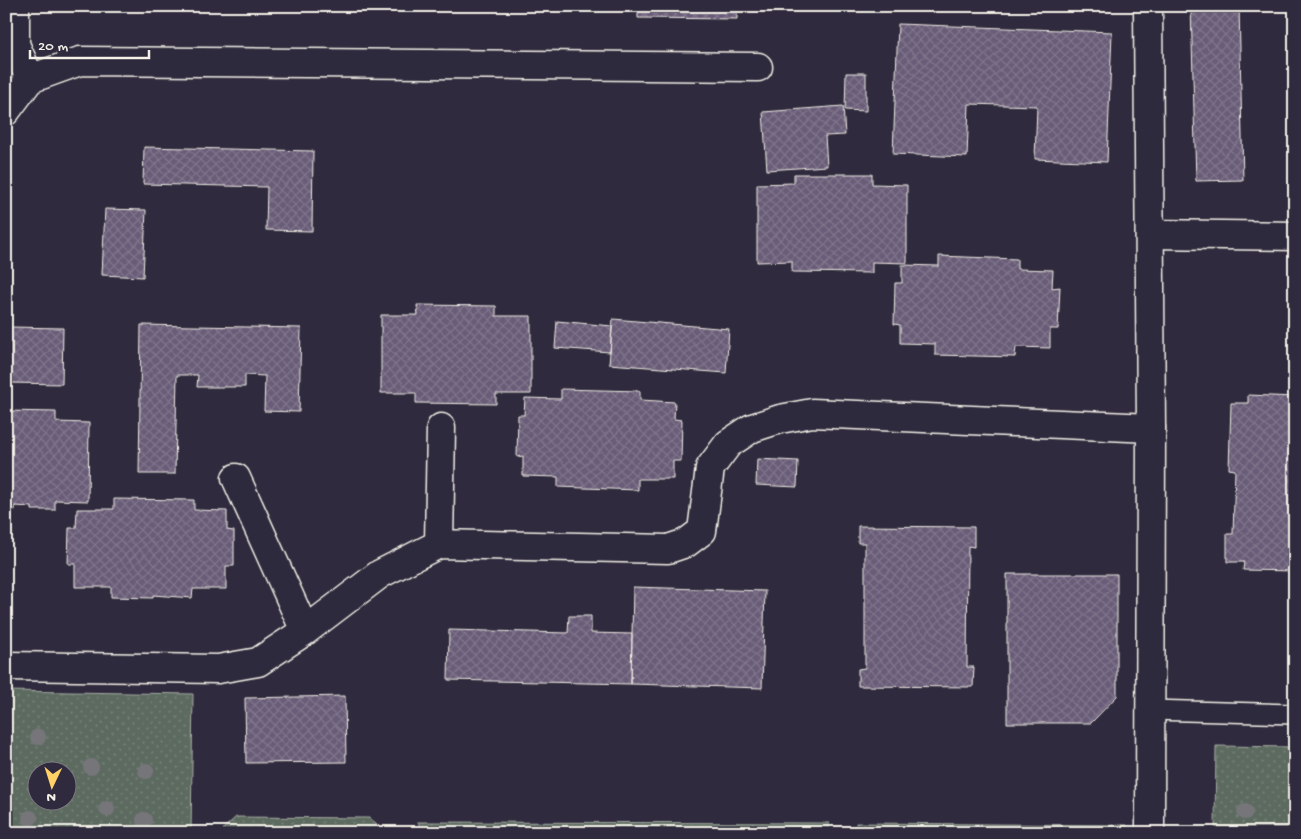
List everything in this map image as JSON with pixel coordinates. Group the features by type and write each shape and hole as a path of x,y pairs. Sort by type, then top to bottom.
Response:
{"street":[{"path":"15,6 15,44 30,79"},
{"path":"1148,6 1151,428 1150,833"},
{"path":"6,111 30,79 80,61 758,67"},
{"path":"1150,234 1295,236"},
{"path":"6,666 218,670 258,662 305,631 380,574 439,544 668,549 686,543 702,530 710,468 728,444 752,428 780,419 812,413 1151,428"},
{"path":"439,544 441,428"},
{"path":"236,478 305,631"}],"lane":[{"path":"1150,710 1295,714"}],"green space":[{"path":"6,691 193,694 191,833 6,833"},
{"path":"1216,746 1295,747 1295,833 1292,833 1292,827 1215,827"},
{"path":"236,817 369,818 386,833 223,833 224,828"},
{"path":"418,822 829,823 829,833 423,833"},
{"path":"856,823 1127,825 1124,833 856,833"}],"building":[{"path":"606,6 772,6 772,9 737,9 737,19 638,18 638,8"},
{"path":"1239,6 1243,180 1196,181 1191,7"},
{"path":"898,24 1112,32 1107,162 1035,159 1037,106 969,104 967,157 893,154"},
{"path":"846,73 866,73 866,111 845,110"},
{"path":"843,106 845,135 825,136 827,166 767,170 763,112"},
{"path":"144,147 313,151 312,231 266,230 267,187 143,184"},
{"path":"794,174 872,174 872,184 907,185 907,263 872,262 872,273 792,272 792,261 757,262 757,184 794,183"},
{"path":"105,209 146,210 143,277 102,275"},
{"path":"6,243 11,243 10,383 6,383"},
{"path":"939,256 1017,259 1017,269 1053,270 1052,288 1060,287 1058,329 1050,329 1050,348 1016,347 1015,357 935,355 935,344 900,343 900,325 894,324 895,283 902,283 902,265 939,266"},
{"path":"417,305 496,306 496,316 531,316 531,394 496,394 496,404 416,403 416,393 381,393 381,315 418,315"},
{"path":"613,319 729,329 726,373 609,364"},
{"path":"557,321 612,326 610,352 555,348"},
{"path":"141,325 301,328 299,412 264,411 265,376 245,375 245,387 197,387 198,375 177,375 175,474 139,474"},
{"path":"10,327 63,328 62,384 10,383"},
{"path":"561,389 640,391 640,400 675,402 674,419 682,420 681,461 673,461 673,479 638,479 638,490 558,487 558,477 523,476 523,456 517,457 518,415 524,415 525,398 561,399"},
{"path":"1248,395 1295,397 1295,571 1243,570 1244,562 1227,562 1227,534 1233,534 1235,470 1229,469 1231,403 1248,403"},
{"path":"6,411 56,412 56,422 89,423 88,501 55,500 55,510 32,510 32,507 15,506 15,510 6,509"},
{"path":"757,459 798,461 797,487 756,485"},
{"path":"114,499 194,500 194,510 227,511 227,530 234,531 234,566 226,566 226,589 193,589 192,598 153,595 153,598 111,597 111,587 75,587 75,564 68,564 69,528 76,528 77,509 114,509"},
{"path":"858,526 974,527 974,547 968,546 967,667 974,667 973,687 858,686 858,669 865,668 865,543 858,543"},
{"path":"1007,574 1117,574 1117,696 1091,723 1007,723"},
{"path":"633,587 765,591 762,688 631,684"},
{"path":"569,616 591,616 591,633 632,634 631,684 448,680 449,630 568,633"},
{"path":"345,696 346,762 246,763 245,698"}]}
